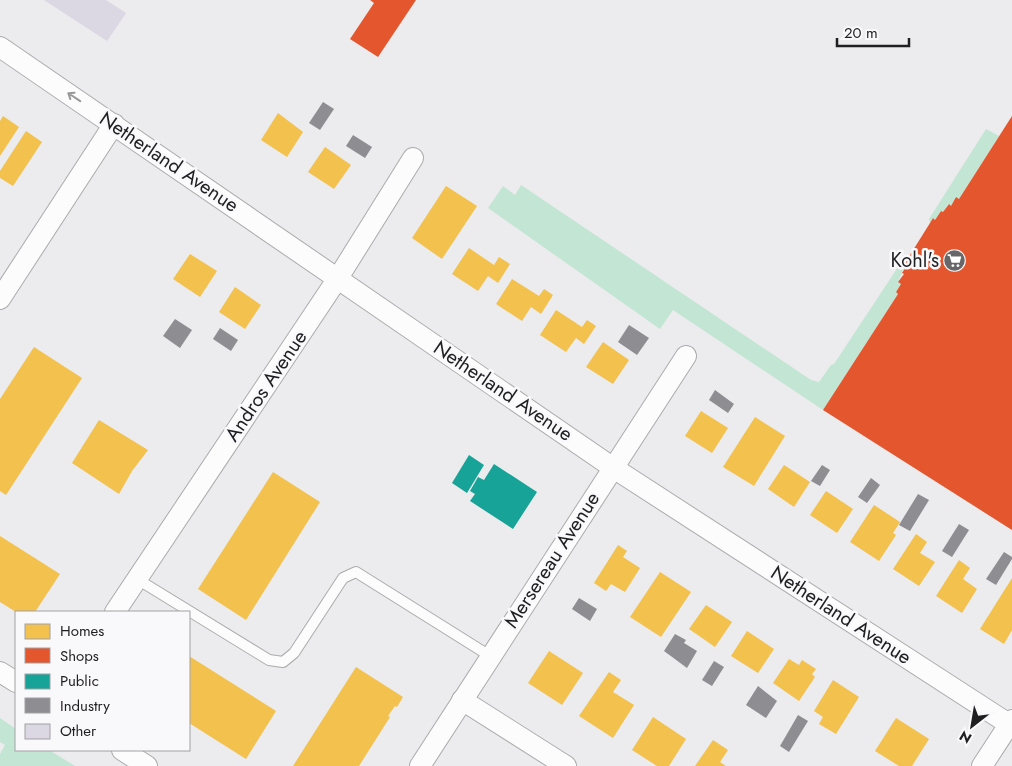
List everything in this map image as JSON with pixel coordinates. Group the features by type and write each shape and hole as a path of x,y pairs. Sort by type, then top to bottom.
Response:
{"street":[{"name":"Netherland Avenue","path":"0,47 612,467 1011,724"},
{"path":"0,299 114,124"},
{"name":"Andros Avenue","path":"116,611 338,278 413,158"},
{"name":"Mersereau Avenue","path":"420,766 612,467 686,356"},
{"path":"0,672 15,681"},
{"path":"462,700 566,766"},
{"path":"982,766 1011,724"},
{"path":"124,751 147,766"}],"lane":[{"path":"190,611 269,660 283,662 294,653 343,578 356,572 490,656"},
{"path":"138,579 190,611"}],"green space":[{"path":"986,129 999,136 959,199 956,197 951,206 948,204 943,212 941,211 935,220 933,218 930,223 929,219"},
{"path":"521,185 811,380 819,382 831,365 834,364 902,261 909,256 898,282 901,284 896,292 898,294 823,410 673,310 660,329 488,208 503,186 515,195"},
{"path":"0,718 15,728 15,751 51,751 75,766 0,766 0,754 5,745 0,742"}],"building: Homes":[{"path":"278,113 303,132 287,157 261,140"},
{"path":"3,116 19,127 0,156 0,121"},
{"path":"26,131 42,142 13,186 0,178 0,171"},
{"path":"325,147 351,165 334,189 308,172"},
{"path":"446,186 477,206 442,259 412,238"},
{"path":"469,248 494,265 499,257 510,264 498,283 488,276 478,291 452,274"},
{"path":"190,254 217,271 200,297 173,279"},
{"path":"512,279 539,296 544,289 553,295 541,314 531,307 522,321 496,304"},
{"path":"235,287 261,305 245,329 219,312"},
{"path":"556,310 582,327 587,320 596,326 584,344 576,338 566,352 540,335"},
{"path":"603,342 629,360 613,384 586,367"},
{"path":"34,347 82,378 6,495 0,491 0,399"},
{"path":"701,411 728,428 712,453 685,436"},
{"path":"755,417 785,436 754,486 723,467"},
{"path":"99,420 148,450 132,471 119,494 72,463"},
{"path":"784,465 810,482 794,507 768,489"},
{"path":"273,472 320,502 246,620 198,589"},
{"path":"826,491 853,509 837,533 810,515"},
{"path":"874,505 900,522 893,533 896,535 879,561 850,542"},
{"path":"916,534 927,542 920,553 935,562 919,586 893,569"},
{"path":"0,536 60,574 36,611 15,611 0,602"},
{"path":"618,545 627,551 623,557 640,568 625,592 611,584 606,591 594,583"},
{"path":"959,560 970,568 963,579 977,589 962,613 936,596"},
{"path":"660,572 691,592 661,637 630,617"},
{"path":"1012,578 1012,630 1004,644 980,629"},
{"path":"706,605 732,622 715,647 689,629"},
{"path":"747,631 774,649 758,673 731,656"},
{"path":"549,651 583,673 562,705 528,683"},
{"path":"190,657 276,711 246,759 190,724"},
{"path":"789,659 799,665 802,660 816,669 812,674 815,677 799,701 773,683"},
{"path":"356,667 403,697 397,707 395,706 388,716 390,717 359,766 293,766"},
{"path":"609,672 621,680 613,692 634,705 613,738 579,716"},
{"path":"833,680 859,697 836,734 819,724 823,717 814,711"},
{"path":"653,717 686,739 669,766 657,766 632,750"},
{"path":"896,718 929,739 912,766 899,766 875,751"},
{"path":"713,740 728,750 720,762 726,766 695,766"}],"building: Shops":[{"path":"370,0 416,0 378,57 350,39 374,3"},
{"path":"1012,116 1012,530 823,410 898,294 896,292 901,284 898,282 904,274 902,273 907,265 905,263 933,218 935,220 949,204 951,206 956,197 959,199"}],"building: Public":[{"path":"469,455 484,465 467,493 452,483"},
{"path":"494,464 537,492 513,529 470,501 475,494 470,491 478,477 484,480"}],"building: Industry":[{"path":"323,102 334,109 320,130 309,123"},
{"path":"353,135 372,147 365,158 346,146"},
{"path":"175,319 192,330 180,348 163,336"},
{"path":"629,325 649,338 637,355 618,342"},
{"path":"220,328 238,340 231,351 213,339"},
{"path":"715,390 734,404 728,413 709,400"},
{"path":"822,465 830,470 820,486 811,481"},
{"path":"871,478 880,485 867,503 858,497"},
{"path":"918,494 929,500 910,531 899,525"},
{"path":"959,524 969,530 952,557 942,551"},
{"path":"1004,552 1012,557 1012,559 996,585 986,579"},
{"path":"579,598 597,609 590,621 572,609"},
{"path":"675,634 686,640 684,643 697,651 687,668 664,651"},
{"path":"714,661 724,667 712,686 702,680"},
{"path":"758,686 777,701 766,718 746,705"},
{"path":"798,715 808,721 789,752 780,746"}],"building: Other":[{"path":"44,0 106,0 126,13 107,41"}],"place":[{"name":"Kohl's","path":"955,260"}]}
